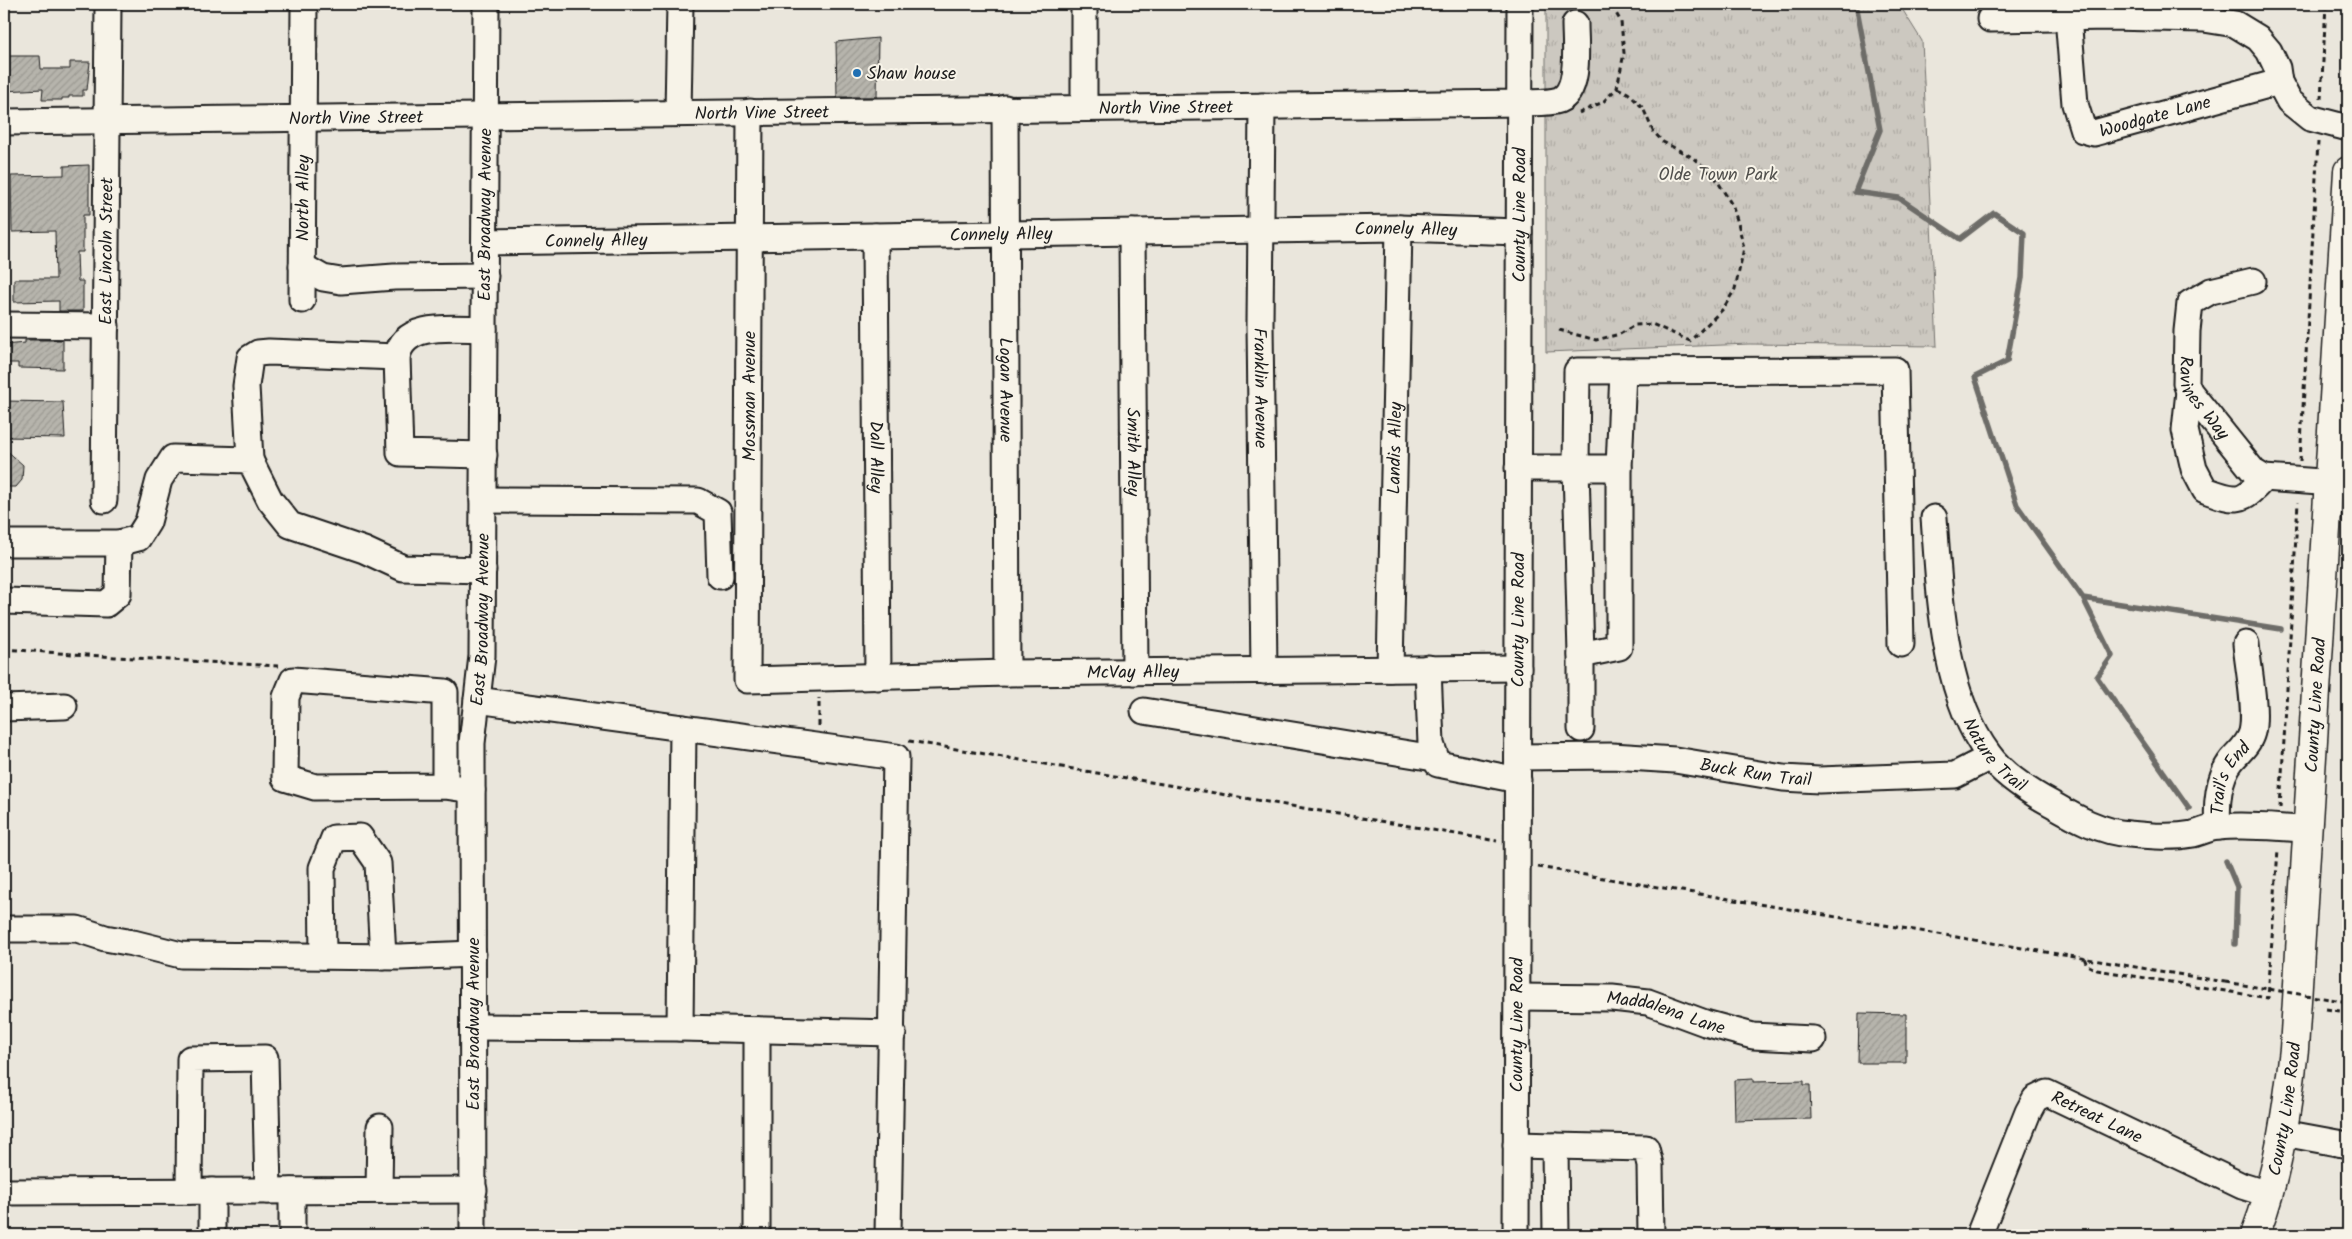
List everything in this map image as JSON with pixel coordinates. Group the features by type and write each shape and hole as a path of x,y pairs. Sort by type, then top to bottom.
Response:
{"main road":[{"name":"County Line Road","path":"2255,1235 2268,1194 2282,1133 2294,1049 2306,830 2338,484 2348,171"}],"street":[{"name":"East Lincoln Street","path":"104,500 109,121 108,4"},
{"name":"North Alley","path":"302,300 304,4"},
{"name":"East Broadway Avenue","path":"473,1235 472,743 482,656 486,4"},
{"path":"678,112 680,4"},
{"path":"1084,4 1084,107"},
{"name":"County Line Road","path":"1516,1235 1520,4"},
{"path":"1990,19 2068,17 2204,18 2235,24 2258,38 2269,50 2277,68 2279,82 2289,101 2310,118 2348,128"},
{"name":"Woodgate Lane","path":"2068,17 2075,104 2083,130 2094,132 2279,82"},
{"name":"North Vine Street","path":"4,122 303,119 486,114 1520,103 1558,100 1569,92 1574,78 1575,24"},
{"name":"Franklin Avenue","path":"1262,106 1260,324 1264,671"},
{"name":"Logan Avenue","path":"1005,108 1007,673"},
{"name":"Mossman Avenue","path":"747,680 750,112"},
{"name":"Connely Alley","path":"485,242 1399,228 1519,232"},
{"name":"Landis Alley","path":"1390,669 1399,228"},
{"name":"Smith Alley","path":"1132,232 1135,672"},
{"name":"Dall Alley","path":"875,236 878,677"},
{"path":"302,266 322,278 341,281 394,277 485,276"},
{"name":"Ravines Way","path":"2253,281 2211,291 2190,303 2187,330 2186,383 2189,391 2248,464 2264,478"},
{"path":"4,325 106,326"},
{"path":"484,329 421,331 404,341 398,349 397,357 400,453 484,455"},
{"path":"397,357 269,352 258,353 250,358 246,386 250,460 270,500 290,525 364,550 403,568 483,570"},
{"path":"1581,729 1576,467 1577,371 1895,370 1901,644"},
{"path":"1581,655 1619,647 1620,468 1623,371"},
{"path":"2189,391 2185,430 2194,469 2205,490 2232,499 2250,494 2264,478 2338,484"},
{"path":"4,543 119,543 138,538 148,522 159,480 173,458 250,460"},
{"path":"1518,468 1620,468"},
{"path":"483,500 698,501 718,512 720,576"},
{"name":"Nature Trail","path":"1934,518 1941,605 1951,660 1973,731 1990,757 2008,774 2038,796 2074,817 2112,831 2174,837 2218,826"},
{"path":"4,601 106,604 118,594 119,543"},
{"name":"Trail's End","path":"2246,644 2253,719 2252,733 2246,745 2225,772 2218,797 2218,826 2306,830"},
{"path":"1428,668 1431,744 1434,758"},
{"name":"McVay Alley","path":"747,680 1007,673 1518,668"},
{"path":"445,786 445,692 293,680 286,697 285,778 315,787 445,786 472,790"},
{"path":"477,700 896,757 893,1033 888,1235"},
{"path":"4,708 64,706"},
{"name":"Buck Run Trail","path":"1144,711 1434,758 1438,764 1518,769 1612,756 1675,760 1783,778 1819,780 1955,775 1990,757"},
{"path":"680,1028 683,728"},
{"path":"323,956 322,868 334,838 360,837 378,863 382,957"},
{"path":"4,929 77,928 105,938 181,955 382,957 473,954"},
{"name":"Maddalena Lane","path":"1517,997 1612,998 1648,1002 1704,1023 1753,1036 1813,1039"},
{"path":"473,1027 680,1028 893,1033"},
{"path":"757,1030 757,1235"},
{"path":"212,1235 200,1191 190,1059 264,1058 280,1191 292,1235"},
{"name":"Retreat Lane","path":"1979,1235 2028,1112 2035,1098 2047,1093 2242,1186 2268,1194"},
{"path":"379,1190 380,1127"},
{"path":"2282,1133 2348,1145"},
{"path":"1516,1145 1646,1148 1650,1166 1651,1235"},
{"path":"1556,1146 1556,1235"},
{"path":"4,1192 474,1190"},
{"path":"1516,1200 1555,1202"}],"path":[{"path":"1575,115 1603,102 1617,88 1624,53 1621,22 1611,4"},
{"path":"1559,330 1596,340 1620,334 1634,325 1652,324 1690,341 1703,331 1723,309 1735,289 1744,248 1732,205 1715,177 1692,157 1663,142 1653,131 1643,108 1628,93 1617,88"},
{"path":"4,649 285,666"},
{"path":"819,730 820,679"},
{"path":"905,740 1506,842 1532,866 2348,1002"},
{"path":"2084,958 2087,965 2097,970 2268,998 2272,954"},
{"path":"2326,1009 2348,1012"}],"green space":[{"name":"Olde Town Park","path":"1546,4 1899,4 1922,41 1937,346 1749,344 1546,352"}],"building":[{"name":"Shaw house","path":"878,38 877,97 837,97 836,42"},
{"path":"4,56 40,56 41,69 70,69 70,62 90,62 87,90 83,90 83,96 69,96 69,98 62,98 62,100 42,100 43,89 4,91"},
{"path":"89,165 89,215 83,215 83,252 77,252 78,281 83,281 83,311 59,311 59,301 14,302 14,279 56,279 55,231 12,232 11,176 64,175 64,166"},
{"path":"25,340 63,340 63,369 18,368 18,363 4,363 4,345 25,343"},
{"path":"4,401 63,402 65,438 4,437"},
{"path":"4,448 23,465 22,480 16,487 4,487"},
{"path":"1859,1013 1906,1014 1906,1063 1858,1063"},
{"path":"1753,1079 1753,1082 1804,1081 1804,1085 1810,1085 1811,1119 1735,1121 1734,1080"}],"waterway":[{"path":"1856,4 1880,130 1855,192 1899,198 1960,239 1994,213 2024,233 2022,278 2007,361 1975,377 2017,505 2083,598 2281,629"},
{"path":"2083,598 2112,656 2097,677 2189,808"},
{"path":"2226,861 2237,887 2235,944"}],"place":[{"name":"Shaw house","path":"857,73"}]}
